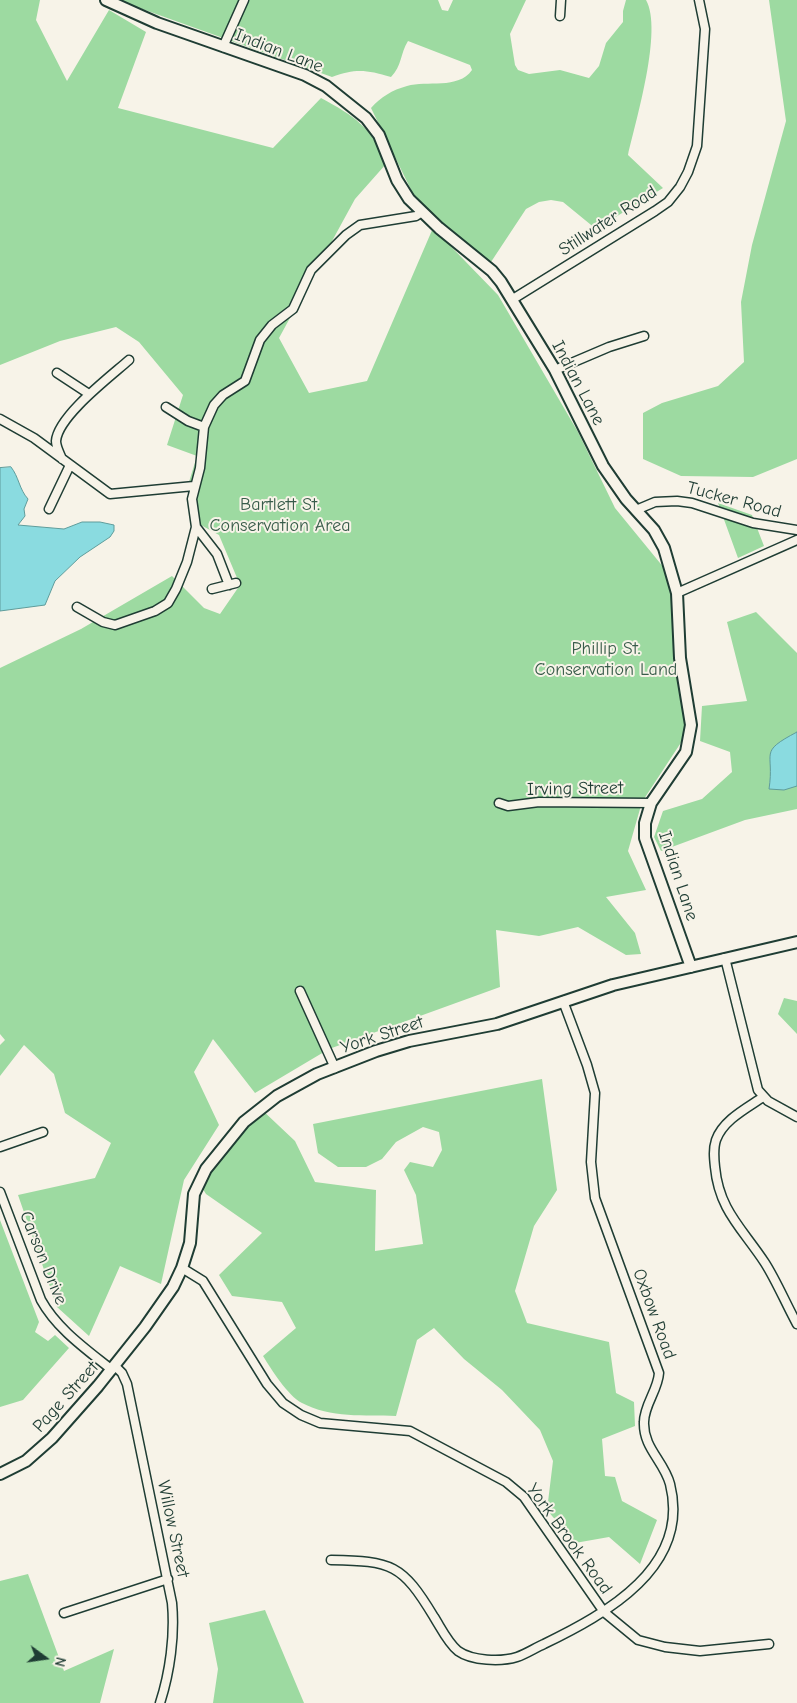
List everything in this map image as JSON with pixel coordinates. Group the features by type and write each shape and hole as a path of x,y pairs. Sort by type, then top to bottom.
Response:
{"street":[{"name":"Indian Lane","path":"106,0 157,24 312,78 357,110 379,135 404,193 454,242 492,271 513,299 555,370 603,466 614,484 654,530 664,548 677,593 680,658 691,715 690,734 682,760 651,803 645,823 645,838 691,967"},
{"path":"223,47 244,0"},
{"path":"560,16 561,0"},
{"name":"Stillwater Road","path":"513,299 655,211 668,202 680,187 688,172 697,146 705,29 699,0"},
{"path":"77,607 103,622 115,625 163,606 176,589 187,562 196,527 192,499 200,468 204,427 214,404 223,395 245,381 260,340 267,330 293,309 311,270 346,235 360,225 416,216 422,212"},
{"path":"555,370 609,347 644,336"},
{"path":"62,460 56,443 58,434 79,402 129,360"},
{"path":"57,373 89,394"},
{"path":"166,407 188,421 204,427"},
{"path":"0,419 34,438 110,494 194,486"},
{"path":"49,509 70,465"},
{"name":"Tucker Road","path":"636,510 655,502 677,500 753,523 797,530"},
{"path":"196,527 217,554 232,584 212,589"},
{"path":"677,593 797,540"},
{"name":"Irving Street","path":"499,803 508,806 539,802 651,803"},
{"name":"York Street","path":"145,1327 173,1287 182,1268 190,1243 194,1194 215,1155 244,1122 268,1103 304,1081 401,1043 428,1036 468,1031 498,1024 613,985 797,942"},
{"path":"725,958 758,1090 764,1097 783,1111 797,1116"},
{"path":"300,991 336,1068"},
{"name":"Oxbow Road","path":"331,1560 364,1561 384,1565 402,1573 416,1586 445,1636 458,1651 477,1658 497,1660 517,1657 587,1623 604,1612 630,1593 651,1569 665,1546 672,1525 673,1504 670,1482 646,1441 644,1421 658,1384 659,1372 595,1198 591,1162 595,1093 587,1064 563,1001"},
{"path":"764,1097 730,1121 716,1140 713,1155 716,1178 720,1197 727,1211 765,1264 797,1324"},
{"path":"0,1147 43,1132"},
{"name":"Carson Drive","path":"0,1192 41,1300 48,1313 56,1324 113,1368"},
{"name":"York Brook Road","path":"182,1268 203,1281 267,1384 283,1403 301,1415 320,1423 410,1431 506,1482 524,1497 604,1612 638,1640 665,1648 700,1651 769,1644"},
{"name":"Page Street","path":"0,1474 22,1464 44,1447 113,1368 145,1327"},
{"name":"Willow Street","path":"113,1368 122,1373 127,1384 168,1579 173,1628 168,1670 160,1703"},
{"path":"64,1613 168,1579"}],"green space":[{"path":"0,0 40,0 36,20 67,81 109,10 146,32 118,108 273,148 321,98 361,124 375,141 386,164 355,199 279,338 309,393 367,381 433,228 498,295 578,432 615,508 669,574 690,698 686,741 682,741 642,802 628,851 646,890 606,897 635,933 641,954 626,955 578,927 539,936 496,930 500,987 329,1049 255,1093 213,1039 194,1072 219,1125 184,1180 161,1284 120,1266 89,1336 57,1307 18,1195 95,1178 111,1143 65,1113 54,1074 24,1045 0,1076 0,1045 5,1040 0,1034 0,668 81,629 172,576 204,608 220,614 240,585 219,535 190,519 189,482 197,456 167,445 183,395 139,342 116,327 60,341 0,365"},
{"path":"117,0 438,0 442,10 448,11 453,0 526,0 510,34 515,65 518,70 529,74 560,70 589,78 599,66 606,43 623,22 626,0 646,0 650,14 650,53 642,98 628,155 663,188 596,229 563,202 551,200 539,202 526,209 489,265 416,200 371,108 387,94 402,88 415,84 459,80 472,70 470,65 408,41 397,69 391,77 355,71 332,77"},
{"path":"769,0 797,0 797,459 753,477 681,476 643,459 643,413 662,403 718,386 744,362 741,302 752,245 786,121"},
{"path":"718,503 752,515 764,546 738,558"},
{"path":"756,612 797,653 797,809 745,820 661,851 654,837 663,811 702,799 732,772 730,752 700,741 702,706 747,701 727,622"},
{"path":"784,998 797,1001 797,1034 778,1014"},
{"path":"542,1079 557,1190 534,1226 515,1291 527,1323 609,1342 616,1393 634,1402 635,1426 602,1439 605,1476 615,1477 622,1501 657,1520 640,1564 609,1537 575,1543 547,1510 553,1461 540,1430 502,1390 464,1359 434,1328 417,1340 396,1416 324,1411 302,1403 291,1395 263,1356 296,1328 282,1302 232,1296 219,1275 262,1233 206,1194 199,1183 260,1108 295,1141 315,1182 376,1190 375,1251 423,1244 416,1195 404,1170 410,1162 433,1167 442,1150 439,1132 423,1127 396,1142 382,1159 366,1167 338,1167 318,1153 313,1124"},
{"path":"0,1220 39,1322 35,1332 48,1341 55,1335 69,1348 23,1400 0,1407"},
{"path":"28,1574 64,1671 114,1649 100,1703 0,1703 0,1581"},
{"path":"265,1610 304,1703 213,1703 218,1669 209,1623"}],"water":[{"path":"11,467 28,499 24,509 25,516 18,525 64,529 82,522 100,522 114,525 114,531 110,537 80,557 55,581 45,605 0,611 0,468"},
{"path":"797,732 797,786 784,790 769,789 770,754 772,749"}],"park label":[{"name":"Bartlett St. Conservation Area","path":"280,515"},
{"name":"Phillip St. Conservation Land","path":"606,660"}]}
